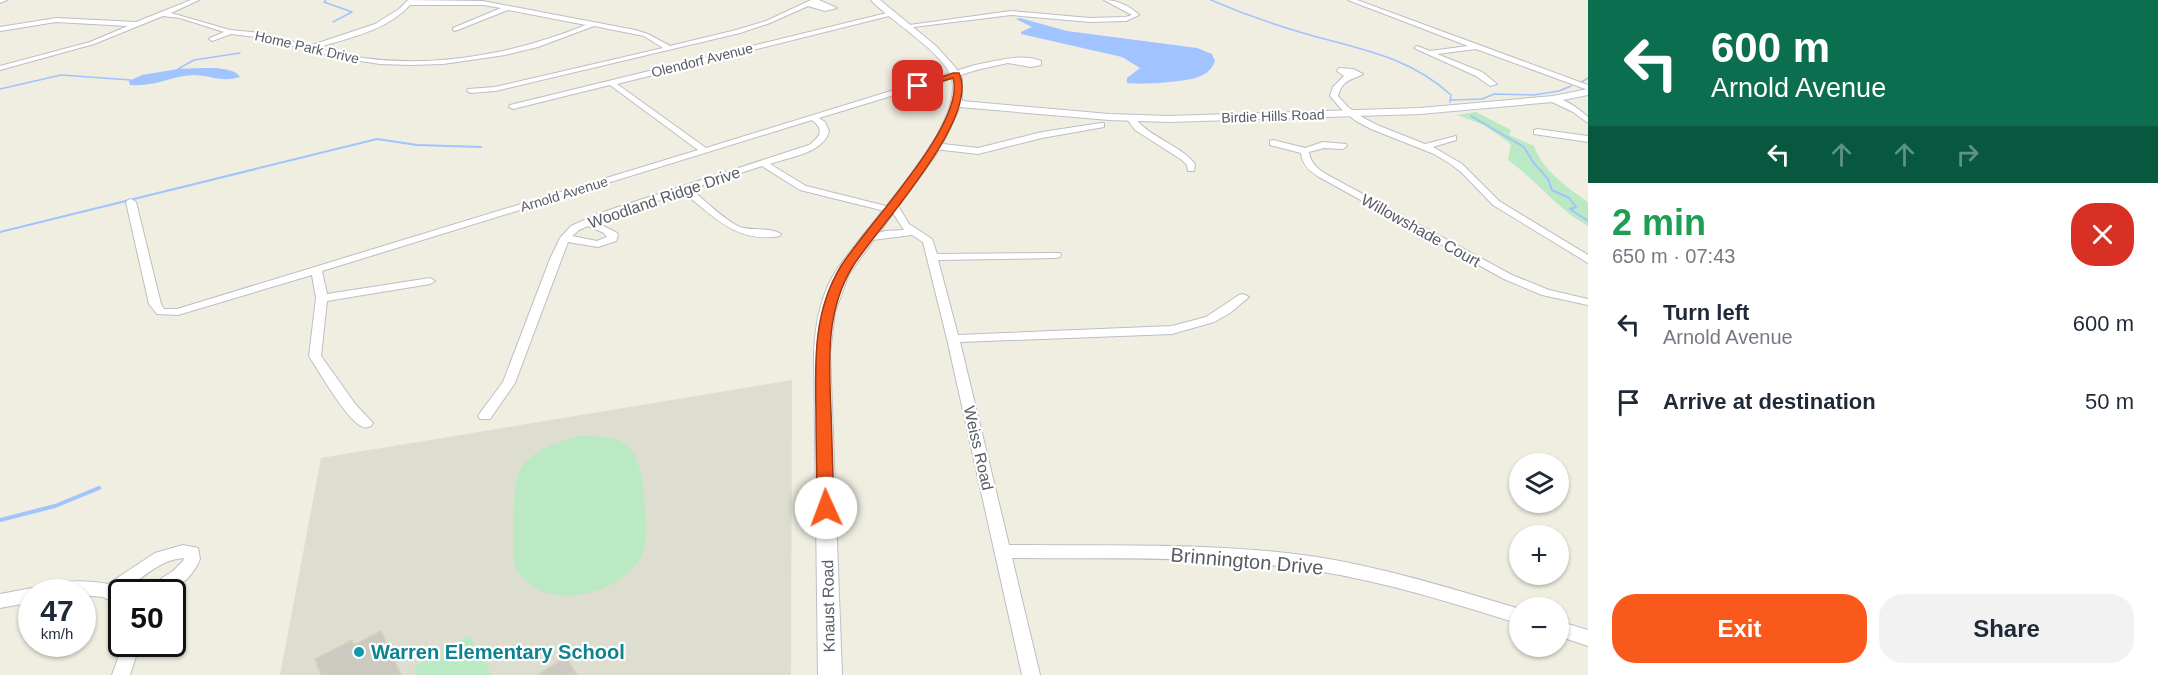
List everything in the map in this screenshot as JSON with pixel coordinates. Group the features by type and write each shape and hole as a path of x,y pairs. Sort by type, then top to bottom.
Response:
{"main road":[{"path":"875,0 945,61 956,75"},
{"name":"Knaust Road","path":"830,675 822,340 827,312 847,266 893,208 950,120 957,104 959,91 956,75"},
{"name":"Birdie Hills Road","path":"957,104 1131,119 1430,110 1553,99 1588,90"},
{"path":"959,91 996,108"},
{"path":"950,120 972,112 996,108"}],"street":[{"path":"0,68 76,48 196,0"},
{"path":"471,91 495,89 744,30 815,0 834,8 825,9 807,4"},
{"path":"905,26 1011,13 1090,20 1126,19 1136,15 1131,10 1107,0"},
{"path":"1351,0 1588,90"},
{"path":"309,48 382,22 401,11 410,1 474,2 508,7 641,33 668,48"},
{"path":"455,30 508,7"},
{"name":"Home Park Drive","path":"164,14 194,19 231,32 265,35 350,58 377,61 450,60 495,54 553,41 592,24"},
{"name":"Olendorf Avenue","path":"513,107 891,14"},
{"path":"0,30 56,20 139,24"},
{"path":"212,39 231,32"},
{"path":"1429,53 1475,46"},
{"path":"1417,48 1479,74 1493,84"},
{"name":"Arnold Avenue","path":"132,206 155,304 161,312 171,312 193,308 978,67 1011,62"},
{"path":"1348,76 1337,87 1334,96 1352,114 1368,125 1425,147 1461,167 1496,203 1588,260"},
{"path":"611,83 705,151"},
{"path":"1553,99 1576,110 1588,121"},
{"name":"Woodland Ridge Drive","path":"485,416 509,383 555,259 565,238 575,228 812,147 823,139 825,128 814,118"},
{"path":"1131,119 1138,128 1185,158 1191,164 1191,169"},
{"path":"934,146 978,151 1042,135 1101,125"},
{"path":"1537,132 1588,138"},
{"path":"1425,147 1453,138"},
{"path":"1273,143 1305,151 1323,145 1343,146"},
{"name":"Willowshade Court","path":"1305,151 1305,159 1317,172 1500,273 1546,293 1587,303"},
{"path":"763,163 803,188 893,208"},
{"path":"685,189 734,228 753,233 776,234"},
{"name":"Weiss Road","path":"893,208 911,232 928,241 933,256 1004,551 1031,675"},
{"path":"565,238 598,244 612,239 613,235 608,231 587,222"},
{"path":"868,239 885,234 911,232"},
{"path":"933,256 1056,255"},
{"path":"316,270 322,298 315,356 351,408 366,423"},
{"path":"322,298 430,281"},
{"path":"954,339 1172,330 1199,326 1214,320 1243,297"},
{"path":"135,579 163,556 182,550 192,553 191,564 172,579"},
{"name":"Brinnington Drive","path":"1004,551 1286,560 1378,577 1509,613"},
{"path":"0,601 18,598"},
{"path":"1569,632 1588,638"},
{"path":"121,675 127,657"}],"shaded area":[{"path":"792,380 791,675 280,675 321,458"}],"green space":[{"path":"1476,112 1511,130 1509,135 1534,146 1550,171 1588,202 1588,226 1567,212 1508,160 1511,144 1484,125 1457,115"},
{"path":"577,436 614,439 632,451 637,459 643,487 646,536 641,558 631,571 601,589 567,596 550,594 535,588 516,569 513,540 515,488 520,472 530,457 549,446"},
{"path":"470,635 492,675 418,675 414,667"}],"water":[{"path":"1020,18 1067,31 1197,48 1212,54 1215,61 1207,73 1192,79 1163,83 1127,83 1127,78 1140,68 1122,57 1021,34 1032,27 1016,19"},
{"path":"178,69 229,70 240,77 222,79 193,75 148,84 130,85 129,81 142,75"}],"building":[{"name":"Warren Elementary School","path":"381,631 401,675 321,675 315,659 352,640 354,645"},
{"name":"Warren Elementary School","path":"566,657 577,675 537,675"}],"waterway":[{"path":"326,0 324,2 352,12 333,22"},
{"path":"1211,0 1280,26 1399,62 1417,71 1451,95 1450,102"},
{"path":"178,69 194,60 240,53"},
{"path":"0,89 61,75 131,80"},
{"path":"1580,83 1588,78"},
{"path":"1451,100 1482,99 1494,94 1534,95 1559,91 1571,86"},
{"path":"1471,116 1524,147 1548,179 1552,190 1569,198 1576,207 1570,209 1588,221"},
{"path":"0,232 377,139 417,145 481,147"},
{"path":"0,520 55,506 99,488"}],"place":[{"name":"Warren Elementary School","path":"359,652"}],"route":[{"path":"826,508 822,340 827,312 847,266 908,187 950,120 958,101 959,84 956,75 918,86"}]}
